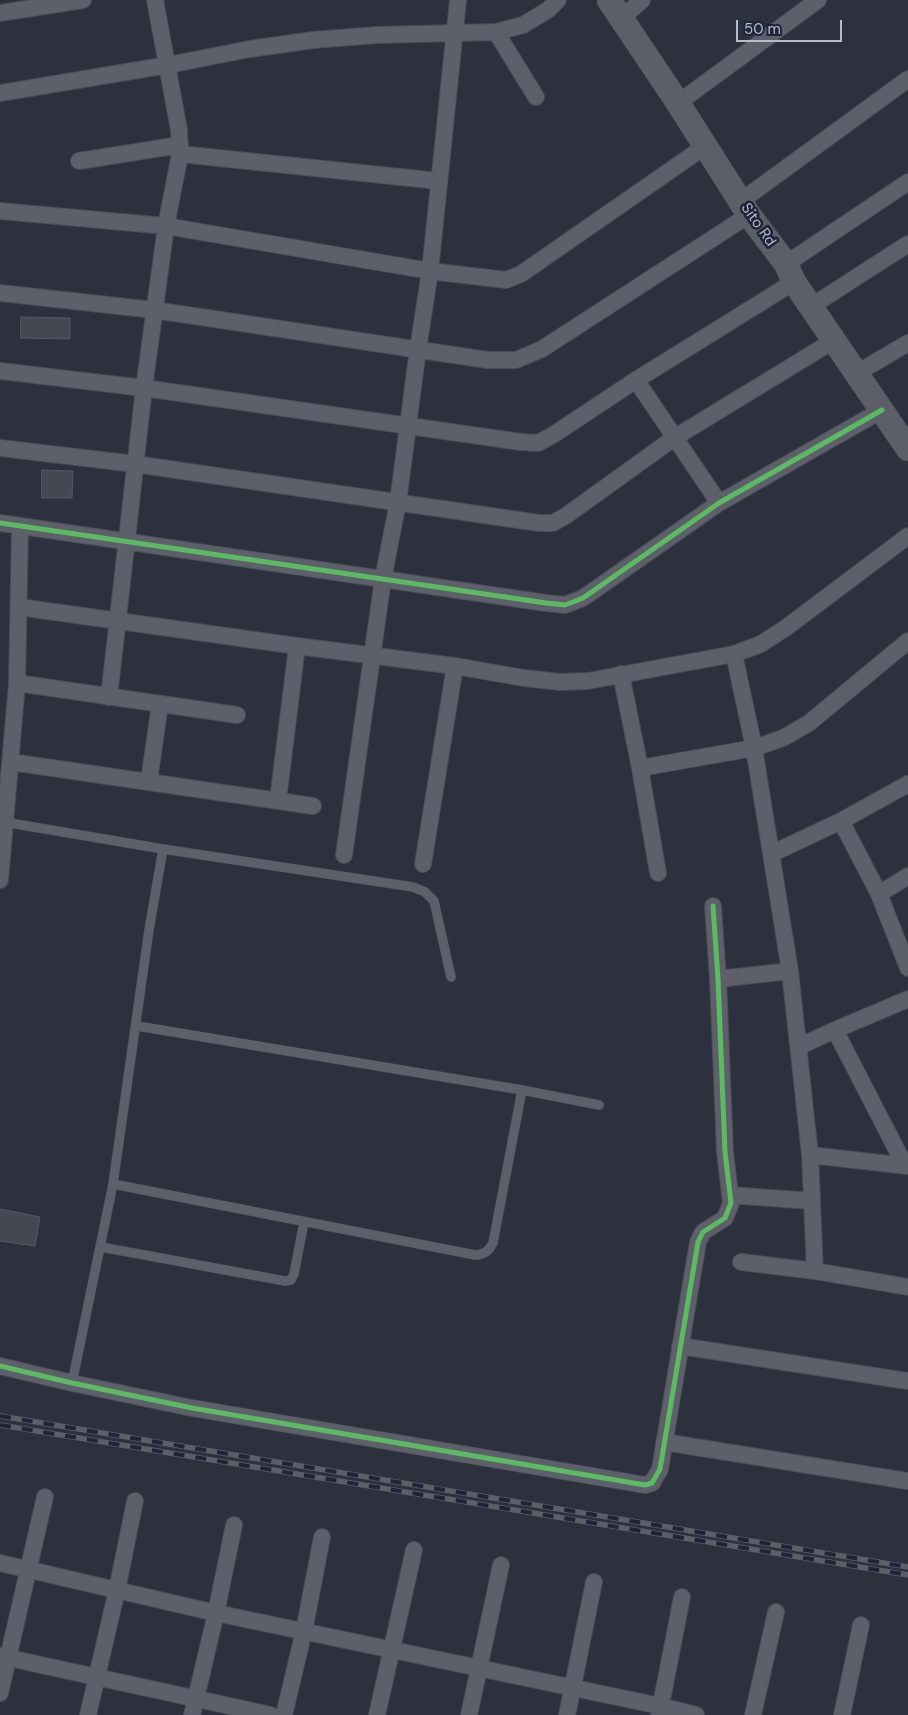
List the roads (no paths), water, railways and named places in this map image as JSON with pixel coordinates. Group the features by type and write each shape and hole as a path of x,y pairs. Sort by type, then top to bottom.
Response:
{"main road":[{"name":"Sito Rd","path":"616,9 678,103 704,147 790,273 810,307 908,449"}],"street":[{"path":"0,13 83,0"},
{"path":"109,697 154,310 166,226 180,150 168,65 155,0"},
{"path":"344,855 383,579 398,502 430,271 458,0"},
{"path":"0,93 168,65 250,49 313,40 456,32 496,32 523,25 548,10 558,0"},
{"path":"616,9 642,0"},
{"path":"678,103 818,0"},
{"path":"496,32 536,97"},
{"path":"0,293 154,310 487,360 516,360 542,349 745,208 908,79"},
{"path":"0,211 166,226 430,271 506,280 521,274 704,147"},
{"path":"79,161 180,150 439,181"},
{"path":"0,370 144,388 538,443 636,380 790,273 908,182"},
{"path":"810,307 908,244"},
{"path":"0,448 135,464 539,523 552,522 567,515 674,438 833,341"},
{"path":"857,373 908,343"},
{"path":"636,380 718,503"},
{"path":"0,522 546,603 565,604 583,598 718,503 882,410"},
{"path":"0,880 17,683 20,526"},
{"path":"19,607 560,682 588,681 734,654 761,644 787,627 908,536"},
{"path":"640,768 754,748 783,738 809,722 908,641"},
{"path":"278,800 297,646"},
{"path":"734,654 754,748 790,971 800,1046 810,1155 815,1271"},
{"path":"423,864 455,666"},
{"path":"621,674 658,872"},
{"path":"17,683 237,715"},
{"path":"149,781 160,704"},
{"path":"10,762 313,806"},
{"path":"771,854 841,821 908,784"},
{"path":"841,821 879,894 908,968"},
{"path":"879,894 908,876"},
{"path":"0,1366 192,1408 644,1485 652,1483 660,1469 698,1242 702,1232 726,1218 730,1203 722,1094 718,979 713,906"},
{"path":"718,979 790,971"},
{"path":"800,1046 908,999"},
{"path":"835,1030 906,1166"},
{"path":"810,1155 906,1166"},
{"path":"730,1195 812,1201"},
{"path":"741,1262 815,1271 908,1287"},
{"path":"680,1346 908,1381"},
{"path":"664,1442 908,1481"},
{"path":"0,1693 4,1657 46,1497"},
{"path":"88,1715 118,1590 136,1502"},
{"path":"192,1715 234,1525"},
{"path":"284,1715 304,1631 322,1537"},
{"path":"377,1715 414,1550"},
{"path":"0,1562 216,1613 573,1688 659,1710 696,1715"},
{"path":"468,1715 501,1565"},
{"path":"567,1715 594,1582"},
{"path":"659,1710 682,1596"},
{"path":"752,1715 776,1612"},
{"path":"842,1715 861,1625"},
{"path":"4,1657 271,1715"}],"lane":[{"path":"4,822 163,849 413,887 425,892 434,901 451,977"},
{"path":"72,1383 101,1247 112,1184 137,1026 149,930 163,849"},
{"path":"137,1026 522,1090 599,1105"},
{"path":"112,1184 475,1255 483,1255 489,1251 493,1243 522,1090"},
{"path":"101,1247 285,1281 291,1280 294,1274 304,1222"}],"railway":[{"path":"0,1416 908,1567"},
{"path":"0,1425 908,1575"}]}
